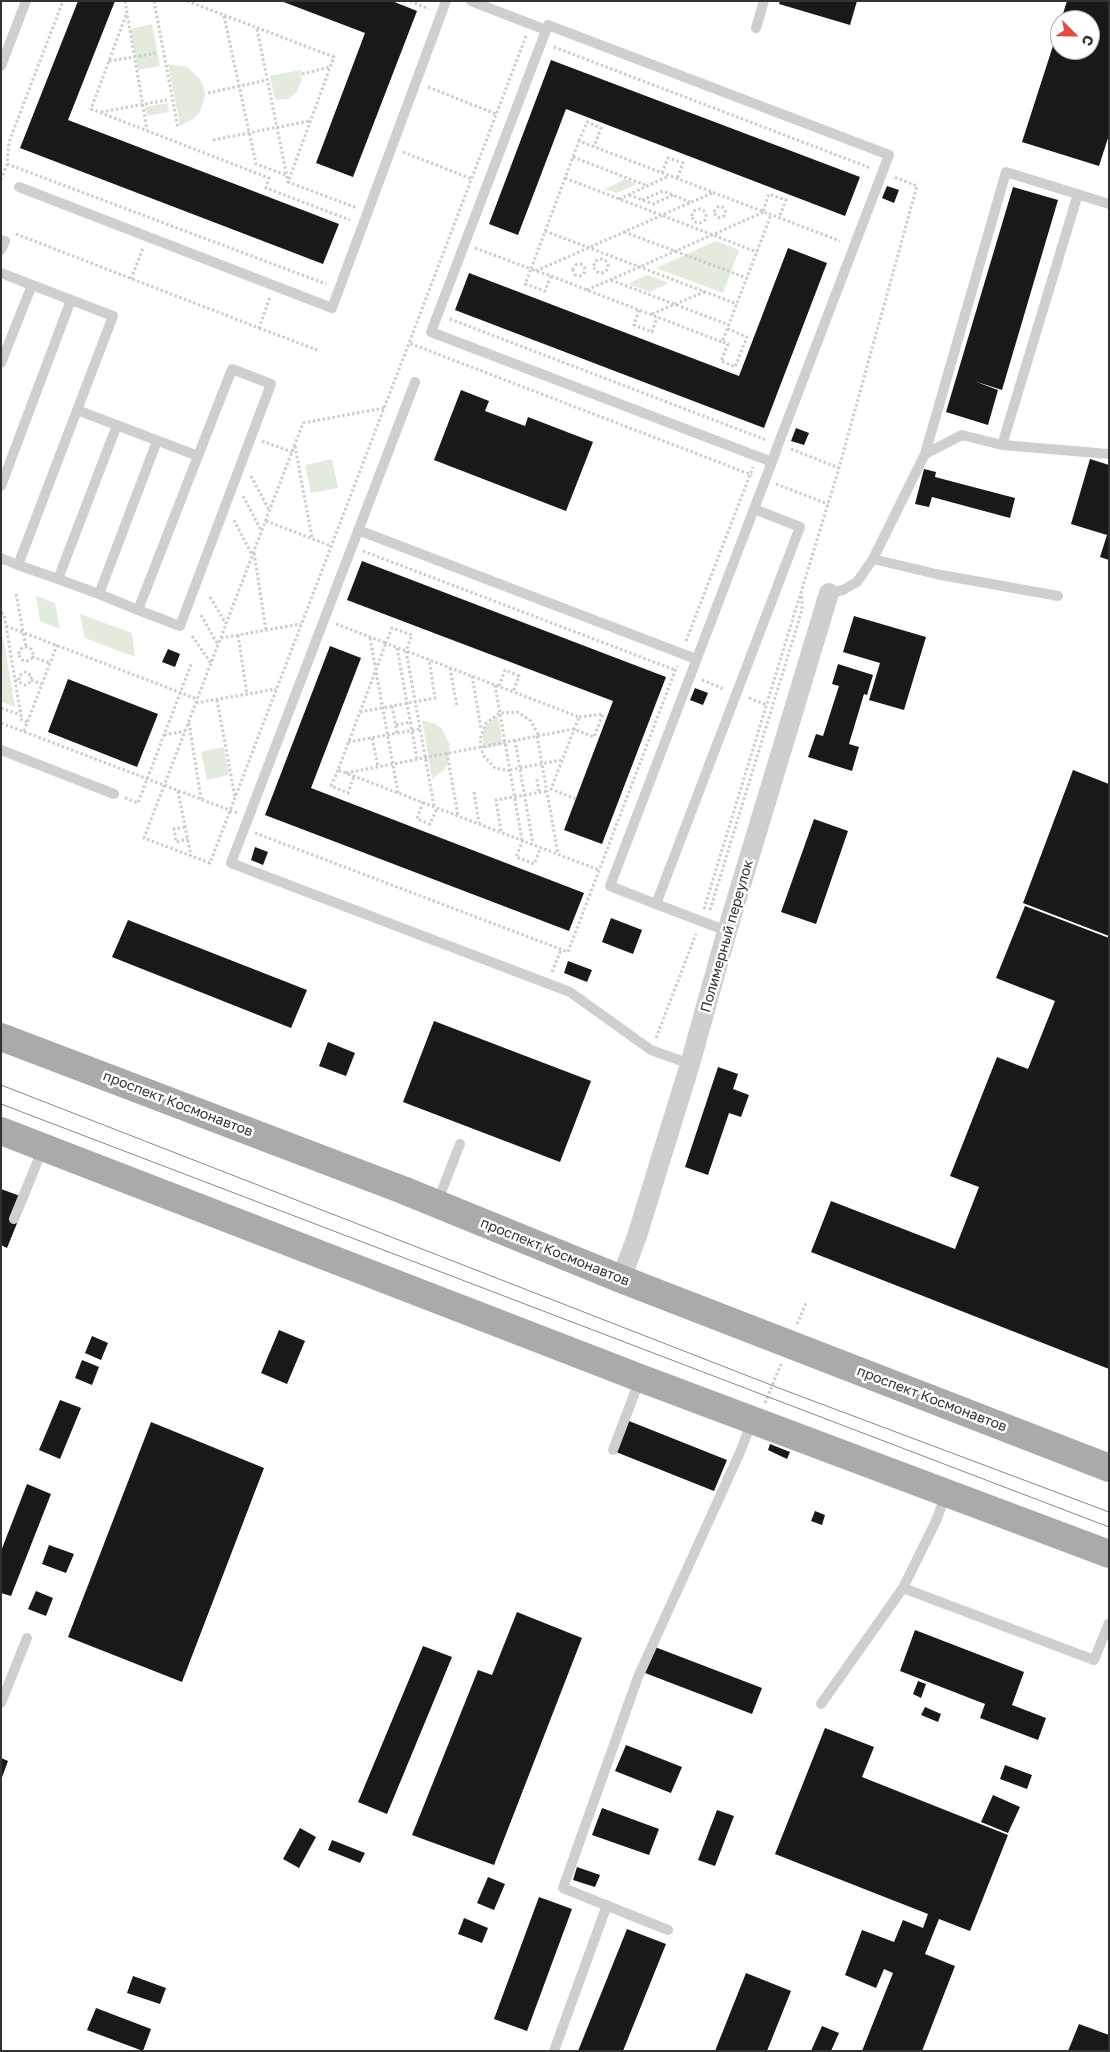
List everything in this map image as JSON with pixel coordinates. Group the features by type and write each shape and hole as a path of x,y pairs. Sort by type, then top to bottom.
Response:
{"main road":[{"name":"проспект Космонавтов","path":"1,1037 437,1204 621,1279 1109,1468"},
{"path":"1,1131 640,1378 1109,1554"}],"street":[{"name":"Полимерный переулок","path":"621,1279 637,1236 690,1064 727,931 829,593"}],"lane":[{"path":"1,66 26,1"},
{"path":"19,187 332,308 446,1"},
{"path":"471,1 546,30"},
{"path":"756,28 764,1"},
{"path":"727,931 610,886 772,462 778,444 889,155 548,25 431,332 772,462"},
{"path":"829,593 843,590 857,582 873,559 925,454 1006,172 1109,204"},
{"path":"1002,445 1078,194"},
{"path":"1,240 4,241 1,250"},
{"path":"1,273 113,316 18,565"},
{"path":"1,363 32,285"},
{"path":"1,486 71,300"},
{"path":"1,558 180,626 271,384 232,369 138,610"},
{"path":"415,382 358,530 357,548 231,863 570,992 651,1050 690,1064"},
{"path":"78,410 198,456"},
{"path":"58,579 117,425"},
{"path":"925,454 962,434 1002,445 1109,454"},
{"path":"99,594 157,441"},
{"path":"656,904 800,526 754,509"},
{"path":"358,530 696,659"},
{"path":"873,559 936,574 1058,596"},
{"path":"1,750 114,794"},
{"path":"437,1204 460,1144"},
{"path":"14,1219 44,1147"},
{"path":"613,1450 640,1378"},
{"path":"668,1930 563,1888 638,1677 754,1421"},
{"path":"821,1704 903,1588 936,1521 946,1493"},
{"path":"903,1588 1094,1660 1109,1622"},
{"path":"1,1703 28,1638"},
{"path":"554,2051 607,1906"}],"path":[{"path":"1,180 7,164 9,142 63,1"},
{"path":"125,1 147,130"},
{"path":"154,1 178,128"},
{"path":"187,1 334,57 288,182"},
{"path":"410,1 432,10 428,19"},
{"path":"126,15 91,109 269,178 266,188 351,220"},
{"path":"224,15 256,164 286,175"},
{"path":"384,408 303,423 144,838 210,863 531,24"},
{"path":"257,28 288,182"},
{"path":"550,56 553,47 840,156 868,167 864,176"},
{"path":"109,61 158,53"},
{"path":"302,74 330,67"},
{"path":"208,93 267,80"},
{"path":"416,82 496,114"},
{"path":"100,112 167,100"},
{"path":"213,140 310,121"},
{"path":"551,276 545,291 525,284 587,122 601,128 594,147"},
{"path":"579,141 840,241"},
{"path":"391,147 472,179"},
{"path":"573,157 648,186"},
{"path":"662,173 668,158 683,163 677,179"},
{"path":"7,164 326,285 329,276"},
{"path":"619,199 670,176"},
{"path":"565,178 757,252"},
{"path":"288,182 368,212"},
{"path":"703,922 839,468 917,186"},
{"path":"642,200 663,192 691,202 696,209 700,209 706,214 714,213"},
{"path":"536,271 713,192"},
{"path":"764,212 769,194 778,197 786,200 780,218"},
{"path":"628,195 653,204 673,195"},
{"path":"347,230 359,199"},
{"path":"696,209 692,217 698,223"},
{"path":"587,290 764,212"},
{"path":"696,228 698,223 706,219 706,214"},
{"path":"722,342 771,215"},
{"path":"545,231 737,304"},
{"path":"10,232 320,351"},
{"path":"624,232 747,278"},
{"path":"836,250 843,232"},
{"path":"473,257 480,239"},
{"path":"479,249 728,344 721,361 736,367 747,336 675,304 610,280 604,272"},
{"path":"603,260 605,254"},
{"path":"594,268 597,260 603,260 608,265 604,272"},
{"path":"586,269 580,263 576,264 573,271 579,276 586,269 594,268"},
{"path":"594,268 596,272 604,272"},
{"path":"259,328 274,285"},
{"path":"651,315 704,291"},
{"path":"452,310 449,319 839,468"},
{"path":"639,310 634,325 652,332 657,317"},
{"path":"409,343 828,504"},
{"path":"256,827 254,832 568,952 767,430"},
{"path":"251,437 292,452"},
{"path":"295,445 312,538"},
{"path":"242,460 270,510"},
{"path":"235,480 262,531"},
{"path":"225,504 253,554 266,630"},
{"path":"266,521 331,546"},
{"path":"359,560 357,548 368,534"},
{"path":"334,539 767,705"},
{"path":"651,1050 703,922 802,610 802,589"},
{"path":"16,594 26,647"},
{"path":"210,597 226,624"},
{"path":"1,613 4,614 17,680 22,716 20,720 27,722"},
{"path":"331,632 338,614"},
{"path":"201,615 218,645"},
{"path":"334,623 579,717 603,714 594,737 574,729 345,773"},
{"path":"221,638 302,624"},
{"path":"6,626 180,692 197,701 217,700 277,689"},
{"path":"354,776 348,793 331,786 392,628 412,635 406,651 435,807 430,824 417,819 423,802"},
{"path":"238,634 248,694"},
{"path":"192,636 211,664"},
{"path":"678,636 687,640"},
{"path":"370,637 398,793"},
{"path":"24,731 56,645"},
{"path":"26,647 20,651 21,659 26,661 32,657"},
{"path":"26,647 31,649 32,657"},
{"path":"397,647 417,759"},
{"path":"32,657 50,663"},
{"path":"360,712 435,698 428,659"},
{"path":"114,794 138,803 192,662"},
{"path":"450,668 457,706"},
{"path":"513,692 519,676 505,670 497,685 522,840 516,857 534,864 541,847"},
{"path":"17,680 19,676 26,672 32,676 31,680"},
{"path":"472,676 482,731 480,747 488,762 495,768 510,771 562,760"},
{"path":"17,680 25,685 31,680"},
{"path":"31,680 42,684"},
{"path":"217,700 235,798"},
{"path":"392,706 398,733"},
{"path":"1,708 22,716"},
{"path":"482,731 486,723 500,713 508,711 525,716 536,728 558,854"},
{"path":"552,790 579,717"},
{"path":"189,722 201,799"},
{"path":"396,724 410,722"},
{"path":"1,723 230,810"},
{"path":"348,742 420,729"},
{"path":"164,735 185,731"},
{"path":"372,738 378,767"},
{"path":"515,740 534,844"},
{"path":"447,754 458,816"},
{"path":"338,770 599,870"},
{"path":"537,779 539,792"},
{"path":"178,790 190,856"},
{"path":"501,832 496,800 547,790 576,799"},
{"path":"474,792 480,824"},
{"path":"185,827 174,829 176,842 188,839"},
{"path":"548,984 561,950"},
{"path":"754,1421 806,1301"}],"shaded area":[{"path":"152,24 160,66 138,70 130,29"},
{"path":"168,64 187,67 200,79 204,88 205,96 200,112 180,126"},
{"path":"301,70 302,80 296,93 288,99 275,100 270,76"},
{"path":"167,103 169,112 147,116 145,107"},
{"path":"625,179 637,184 617,193 605,189"},
{"path":"716,241 739,250 723,293 656,268"},
{"path":"647,275 669,283 650,292 628,284"},
{"path":"332,459 338,488 311,493 305,465"},
{"path":"36,596 55,603 60,629 40,621"},
{"path":"80,614 132,633 135,657 85,638"},
{"path":"1,635 3,636 15,707 1,702"},
{"path":"498,716 503,745 483,749 483,733 486,725"},
{"path":"422,720 435,724 442,729 450,745 448,762 444,770 432,779"},
{"path":"224,747 229,775 207,780 201,752"}],"building":[{"path":"78,1 115,1 68,120 339,224 323,264 20,148"},
{"path":"281,1 392,1 417,11 353,177 316,163 365,33"},
{"path":"780,1 857,1 850,25 779,4"},
{"path":"1067,1 1109,1 1109,135 1099,166 1022,142 1050,55 1050,60 1100,60 1100,10 1064,10"},
{"path":"551,60 860,177 845,216 566,109 518,235 489,224"},
{"path":"887,186 899,190 894,203 882,198"},
{"path":"1013,187 1058,200 1002,390 974,381 998,390 988,425 946,412"},
{"path":"788,248 827,263 764,428 455,310 469,273 739,376"},
{"path":"461,390 489,401 485,411 525,426 528,417 593,442 566,511 434,460"},
{"path":"796,428 809,433 804,445 791,441"},
{"path":"1090,459 1109,465 1109,560 1100,557 1107,535 1071,524"},
{"path":"924,469 936,472 935,477 1015,498 1010,518 932,497 929,507 915,504"},
{"path":"362,561 666,677 602,844 564,830 613,701 347,600"},
{"path":"854,616 926,637 904,710 869,700 880,663 843,652"},
{"path":"330,646 361,658 311,788 584,893 569,931 265,815"},
{"path":"168,649 180,654 175,667 162,662"},
{"path":"838,664 873,675 867,695 864,694 849,744 859,747 852,771 808,757 816,734 823,736 839,686 832,684"},
{"path":"68,679 158,714 137,767 48,732"},
{"path":"695,688 708,693 703,705 690,700"},
{"path":"1073,770 1109,784 1109,936 1023,903"},
{"path":"814,819 848,831 816,924 781,912"},
{"path":"255,847 268,852 263,865 251,860"},
{"path":"1025,906 1109,938 1109,1369 811,1252 831,1201 955,1249 979,1187 950,1176 997,1057 1028,1069 1055,1001 996,978"},
{"path":"611,918 642,930 633,954 602,942"},
{"path":"128,920 307,990 291,1028 112,957"},
{"path":"568,961 592,970 587,982 564,973"},
{"path":"434,1021 591,1081 560,1162 403,1102"},
{"path":"328,1042 355,1053 346,1076 319,1066"},
{"path":"718,1067 738,1074 733,1089 749,1095 741,1117 729,1113 708,1175 685,1167"},
{"path":"1,1189 20,1196 22,1211 7,1248 1,1245"},
{"path":"279,1330 305,1341 287,1384 261,1373"},
{"path":"92,1336 108,1343 101,1360 85,1353"},
{"path":"82,1360 99,1367 92,1385 75,1378"},
{"path":"60,1400 81,1408 60,1459 39,1450"},
{"path":"629,1421 727,1460 714,1491 616,1452"},
{"path":"151,1422 264,1468 182,1682 68,1637"},
{"path":"770,1444 790,1452 787,1459 768,1450"},
{"path":"27,1484 51,1494 11,1596 1,1593 1,1551"},
{"path":"815,1511 825,1515 822,1525 811,1521"},
{"path":"49,1545 74,1554 66,1573 42,1564"},
{"path":"36,1591 53,1598 46,1616 28,1609"},
{"path":"517,1612 582,1638 494,1865 412,1835 478,1670 492,1675"},
{"path":"915,1630 1024,1672 1012,1705 1046,1718 1038,1740 980,1718 985,1704 900,1671"},
{"path":"423,1646 452,1657 387,1814 358,1802"},
{"path":"655,1647 762,1688 752,1714 645,1673"},
{"path":"918,1681 926,1684 921,1698 913,1694"},
{"path":"925,1707 941,1714 938,1722 921,1715"},
{"path":"825,1728 874,1747 862,1777 1008,1835 970,1931 939,1919 925,1954 955,1966 922,2051 862,2051 893,1973 884,1969 876,1988 845,1975 862,1930 894,1942 903,1920 923,1928 928,1914 775,1854"},
{"path":"626,1745 682,1767 671,1793 615,1771"},
{"path":"1,1758 8,1761 1,1780"},
{"path":"1005,1765 1032,1775 1027,1789 1000,1779"},
{"path":"993,1795 1020,1807 1008,1833 981,1822"},
{"path":"602,1808 659,1829 649,1855 592,1835"},
{"path":"717,1810 734,1816 715,1866 698,1860"},
{"path":"300,1828 316,1837 299,1868 283,1859"},
{"path":"332,1840 365,1853 360,1863 328,1850"},
{"path":"577,1867 600,1875 595,1887 573,1880"},
{"path":"488,1877 505,1884 494,1910 477,1903"},
{"path":"539,1897 572,1909 527,2031 494,2019"},
{"path":"464,1918 488,1928 482,1943 458,1934"},
{"path":"627,1929 666,1944 623,2051 578,2051"},
{"path":"746,1973 791,1991 767,2051 715,2051"},
{"path":"133,1976 166,1988 160,2004 127,1993"},
{"path":"96,2008 151,2029 143,2051 87,2030"},
{"path":"1079,2024 1109,2035 1109,2051 1068,2051"},
{"path":"822,2026 839,2033 831,2051 811,2051"}],"tram line":[{"path":"1,1085 784,1390 1109,1512"},
{"path":"1,1104 1109,1527"}]}
